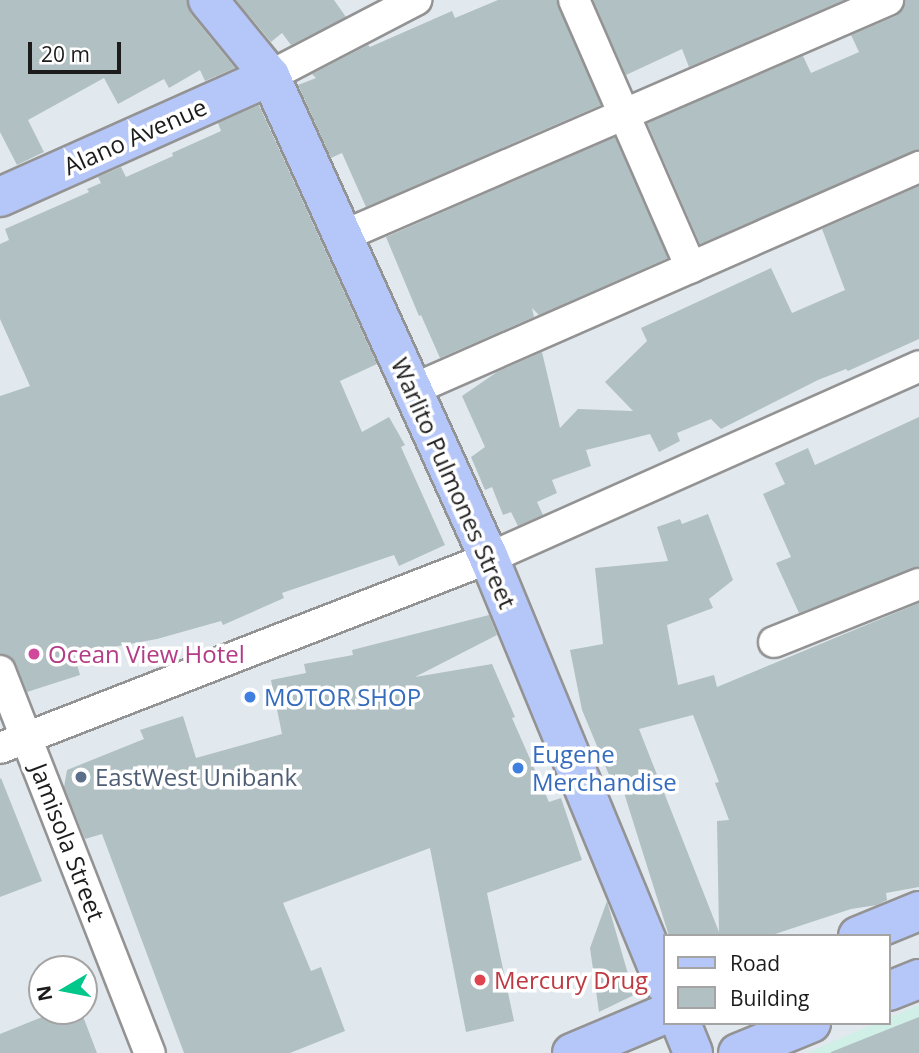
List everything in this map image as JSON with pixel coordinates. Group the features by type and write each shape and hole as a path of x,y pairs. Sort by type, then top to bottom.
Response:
{"street":[{"name":"Warlito Pulmones Street","path":"208,0 270,76 489,558 664,982"},
{"path":"270,76 416,0"},
{"path":"574,0 691,268"},
{"path":"343,236 888,0"},
{"name":"Alano Avenue","path":"0,197 270,76"},
{"path":"414,389 919,167"},
{"path":"13,743 489,558 919,367"},
{"path":"774,642 919,584"},
{"name":"Jamisola Street","path":"0,671 13,743 150,1053"},
{"path":"863,934 919,911"},
{"path":"891,990 919,979"},
{"path":"572,1053 664,1014"},
{"path":"682,1025 693,1053"},
{"path":"737,1053 806,1025"}],"shaded area":[{"path":"919,1005 919,1053 806,1053 871,1025 891,1025 891,1017"}],"building":[{"path":"0,0 187,0 191,14 235,68 205,81 200,70 169,88 164,79 118,104 104,78 28,120 44,152 17,165 0,132"},
{"path":"236,0 334,0 346,17 291,45 282,33 271,42"},
{"path":"498,0 557,0 601,105 366,207 342,153 331,158 298,85 316,78 312,74 368,45 370,47 452,11 455,18"},
{"path":"593,0 844,0 689,67 682,49 626,75 633,91"},
{"path":"905,0 919,0 919,150 700,244 647,123 803,56 811,73 859,52 851,35 896,16 902,10"},
{"path":"259,105 377,364 340,381 362,432 389,417 405,445 401,447 445,545 399,566 394,555 282,593 284,598 223,625 221,621 157,639 74,654 80,675 27,692 16,664 10,657 0,654 0,396 30,386 0,319 0,244 9,240 5,229 89,192 87,189 101,183 98,177 121,167 126,177 173,156 172,153 221,131 218,123"},
{"path":"615,137 668,258 539,315 532,308 534,317 440,358 386,237"},
{"path":"919,186 919,339 848,371 846,369 818,380 721,429 711,419 677,433 680,441 659,452 650,434 586,450 591,466 552,480 557,493 537,502 543,515 518,526 511,512 503,515 492,487 485,490 471,457 485,447 462,396 497,372 542,352 560,428 578,409 633,411 605,382 647,341 641,328 771,268 792,313 845,290 822,229"},
{"path":"919,417 919,567 799,613 776,563 791,557 763,494 785,484 775,463 808,448 815,465"},
{"path":"708,514 733,580 709,599 713,608 667,625 678,685 714,675 717,687 919,603 919,887 886,893 887,900 877,905 851,909 775,934 668,934 620,780 612,782 582,710 570,650 603,644 595,568 668,561 657,527 680,519 682,524","holes":["693,715 719,782 715,783 729,820 717,821 719,932 639,729"]},
{"path":"489,615 497,635 415,677 492,664 515,717 512,718 549,802 561,798 582,860 487,893 514,1021 466,1032 430,848 283,903 311,971 321,967 345,1031 290,1053 184,1053 102,834 85,839 64,787 67,770 144,739 140,730 183,716 196,758 282,734 271,680 306,673 304,664 353,655 352,650"},
{"path":"0,779 42,881 0,897"},
{"path":"607,901 634,995 599,1012 590,948"},
{"path":"919,1017 919,1053 831,1053 831,1052"},
{"path":"28,1023 28,1025 86,1025 97,1053 0,1053 0,1034"}],"place":[{"name":"Ocean View Hotel","path":"34,654"},
{"name":"MOTOR SHOP","path":"250,697"},
{"name":"Eugene Merchandise","path":"518,768"},
{"name":"EastWest Unibank","path":"81,777"},
{"name":"Mercury Drug","path":"480,980"}]}
